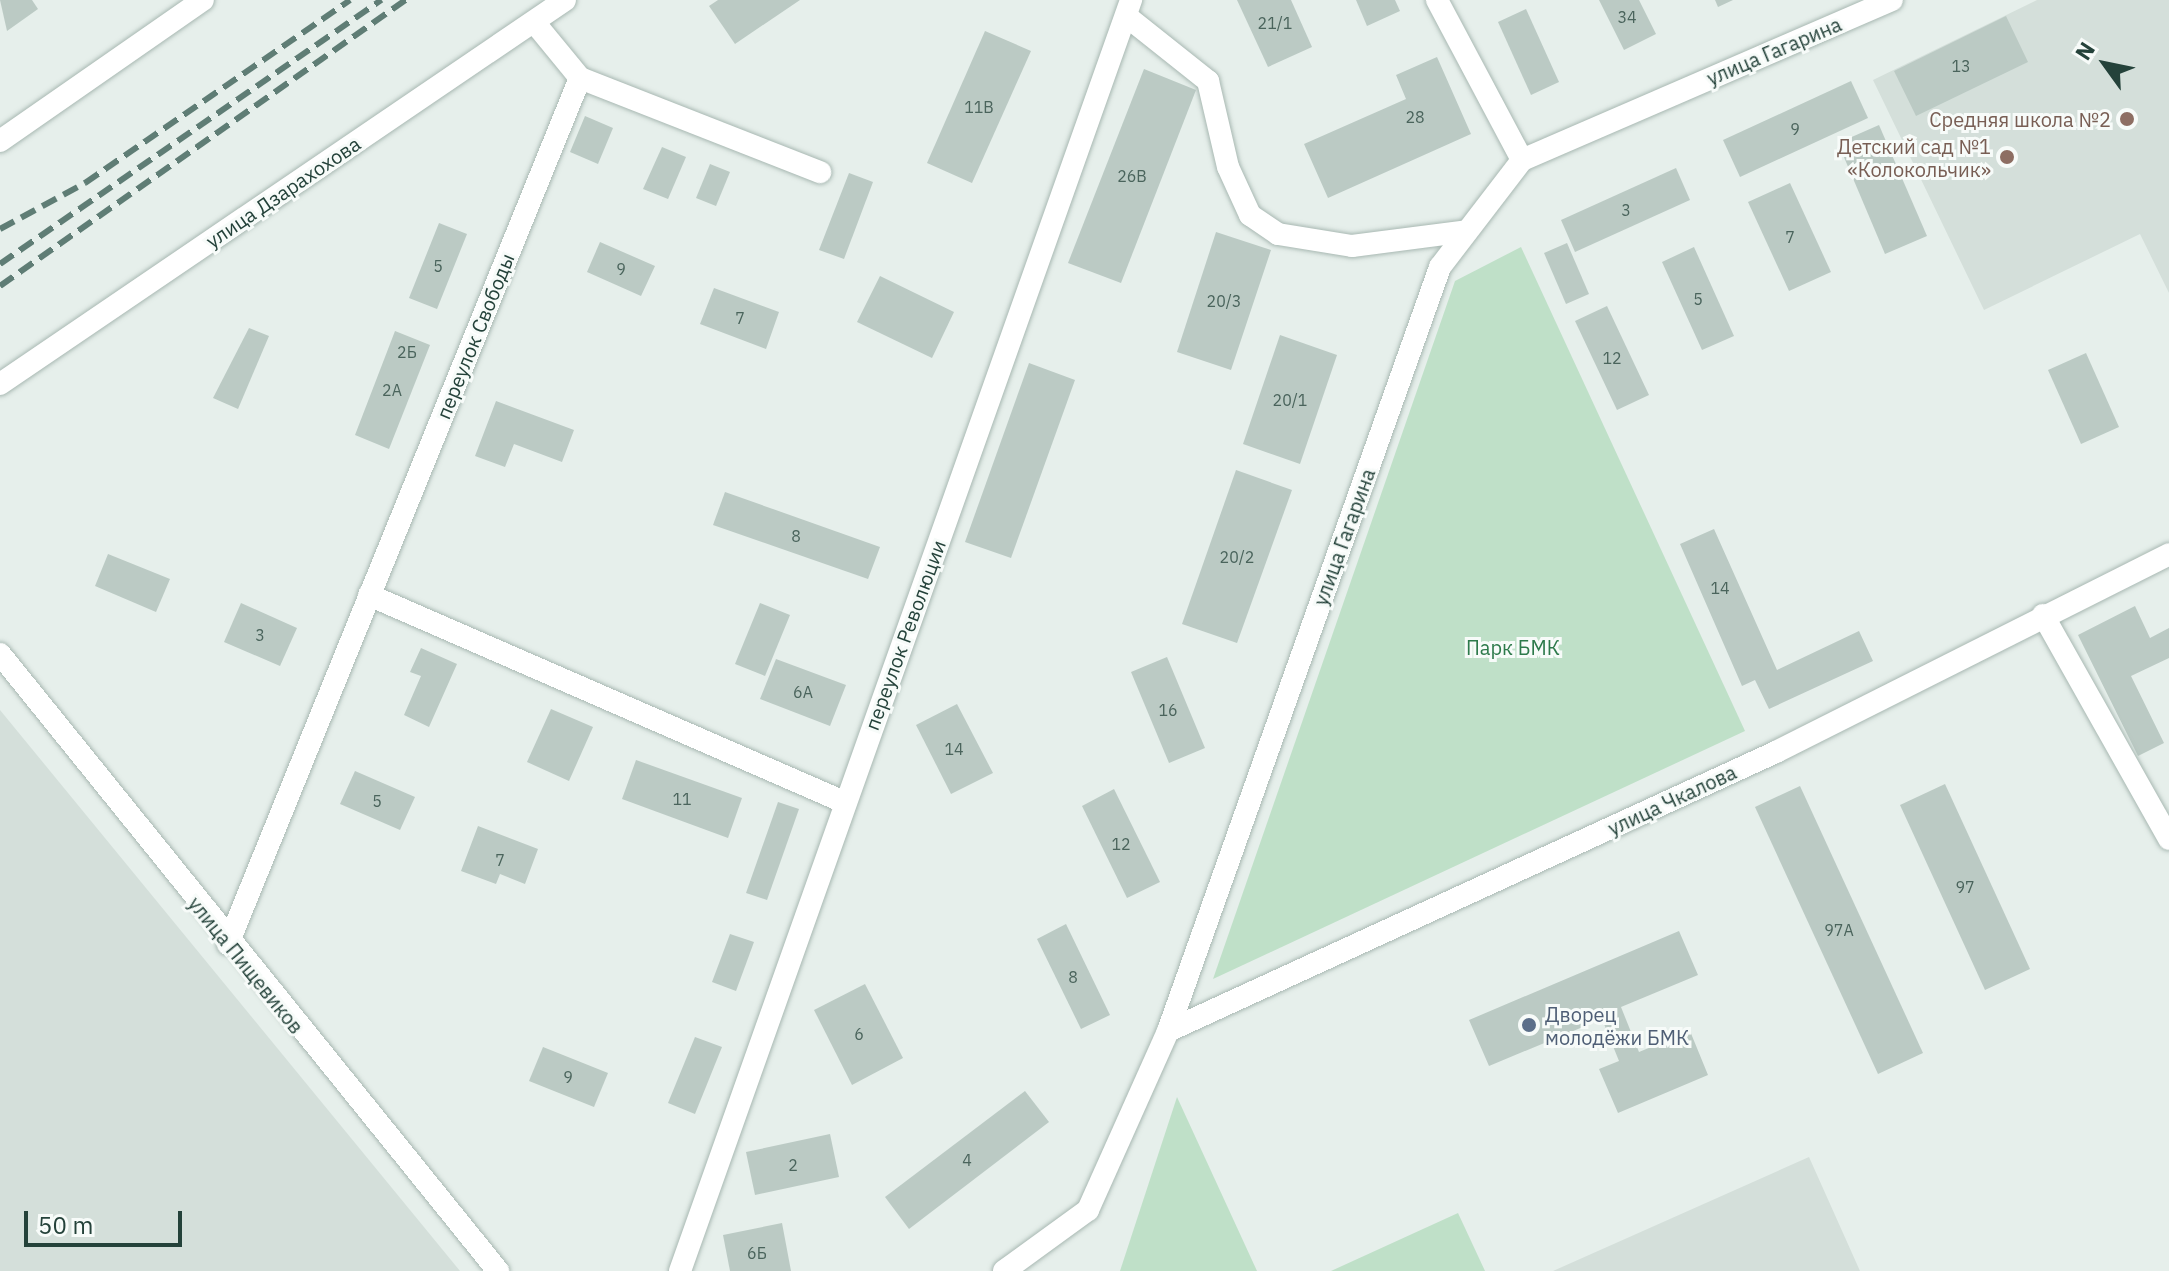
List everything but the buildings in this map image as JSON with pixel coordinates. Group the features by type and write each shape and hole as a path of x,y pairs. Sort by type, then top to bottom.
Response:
{"street":[{"path":"0,141 203,0"},
{"name":"улица Дзарахохова","path":"0,384 565,0"},
{"path":"1437,0 1522,160"},
{"name":"улица Гагарина","path":"1004,1271 1088,1210 1168,1031 1440,267 1522,160 1892,0"},
{"path":"1131,10 1208,81 1244,203 1278,234 1352,246 1467,231"},
{"name":"переулок Революции","path":"680,1271 844,802 1131,10"},
{"path":"534,22 580,78 820,172"},
{"name":"переулок Свободы","path":"228,944 580,78"},
{"name":"улица Чкалова","path":"1168,1031 1776,752 2169,554"},
{"path":"369,595 844,802"},
{"path":"2043,615 2169,839"},
{"name":"улица Пищевиков","path":"0,654 228,944 498,1271"}],"shaded area":[{"name":"Детский сад №1 «Колокольчик»","path":"2037,0 2169,0 2169,293 2140,234 1984,310 1873,80"},
{"path":"0,710 460,1271 0,1271"},
{"path":"1809,1157 1860,1271 1553,1271"}],"green space":[{"name":"Парк БМК","path":"1521,247 1745,731 1213,979 1455,281"},
{"path":"1177,1097 1257,1271 1120,1271"},
{"path":"1458,1213 1485,1271 1331,1271"}],"railway":[{"path":"0,229 85,183 350,0"},
{"path":"0,264 381,0"},
{"path":"0,286 406,0"}],"place":[{"name":"Средняя школа №2","path":"2127,119"},
{"name":"Детский сад №1 «Колокольчик»","path":"2007,157"},
{"name":"Дворец молодёжи БМК","path":"1529,1025"}]}
